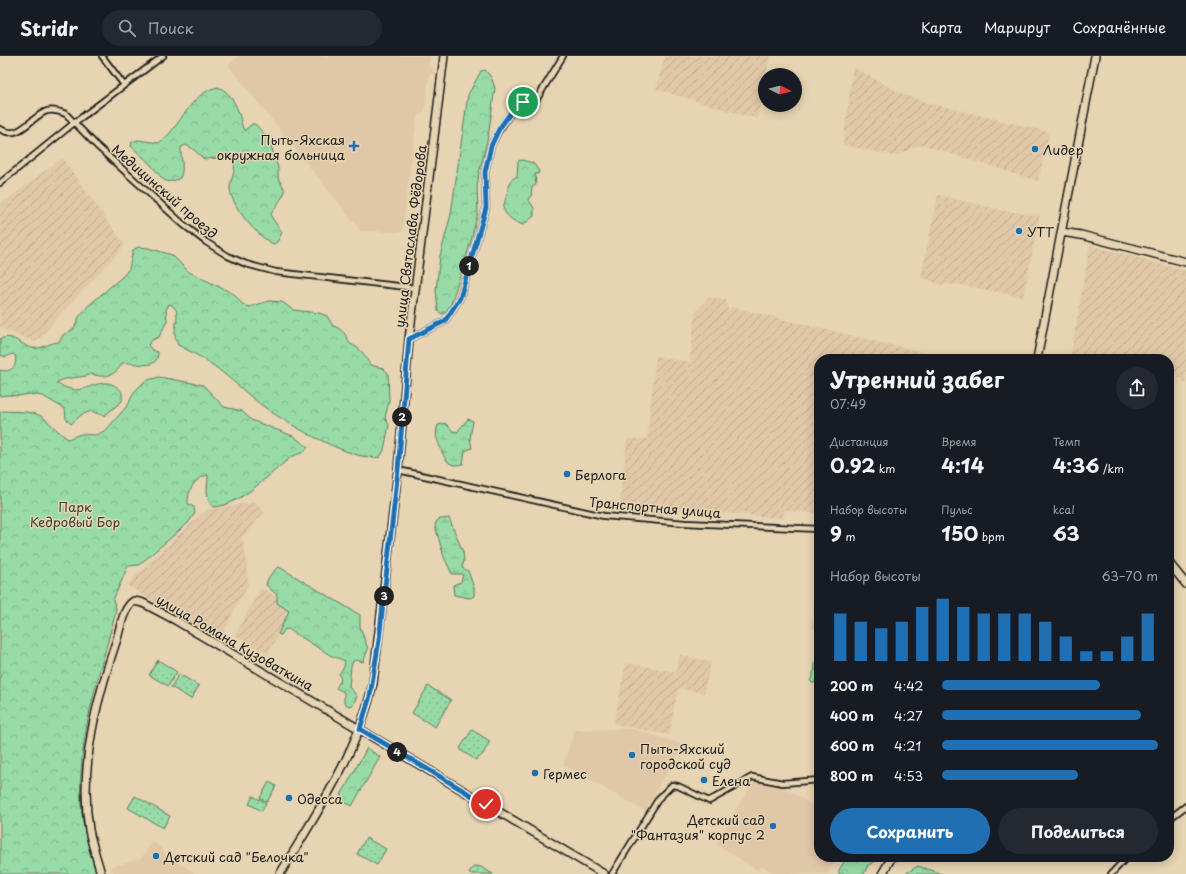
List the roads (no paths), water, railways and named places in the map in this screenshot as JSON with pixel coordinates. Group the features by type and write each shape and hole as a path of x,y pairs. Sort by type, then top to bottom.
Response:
{"street":[{"path":"102,56 124,85"},
{"path":"0,183 74,123 163,56"},
{"path":"409,339 445,321 460,298 486,208 485,172 494,141 498,132 517,104 523,102 535,102 563,56"},
{"path":"1038,354 1060,232 1095,56"},
{"name":"улица Святослава Фёдорова","path":"280,874 342,767 360,729 373,683 398,470 409,339 444,58"},
{"name":"Медицинский проезд","path":"0,129 12,133 20,130 47,111 52,110 66,114 196,235 237,260 257,267 290,274 415,288"},
{"path":"1060,232 1085,236 1186,262"},
{"name":"Транспортная улица","path":"398,470 604,516 685,523 814,528"},
{"path":"1174,569 1186,584"},
{"name":"улица Романа Кузоваткина","path":"101,874 92,843 86,796 89,744 92,724 111,656 127,609 131,603 138,601 175,620 360,729"},
{"path":"360,729 604,874"},
{"path":"612,874 659,798 672,785 678,786 710,800 752,777 783,783 814,780"},
{"path":"1174,815 1186,806"},
{"path":"882,874 889,862"},
{"path":"1111,874 1122,862"}],"place":[{"name":"Пыть-Яхская окружная больница","path":"354,146"},
{"name":"Лидер","path":"1035,149"},
{"name":"УТТ","path":"1019,231"},
{"name":"Берлога","path":"567,474"},
{"name":"Пыть-Яхский городской суд","path":"632,755"},
{"name":"Гермес","path":"535,773"},
{"name":"Елена","path":"704,780"},
{"name":"Одесса","path":"289,798"},
{"name":"Детский сад \"Фантазия\" корпус 2","path":"773,826"},
{"name":"Детский сад \"Белочка\"","path":"156,856"}],"park label":[{"name":"Парк Кедровый Бор","path":"75,514"}]}
